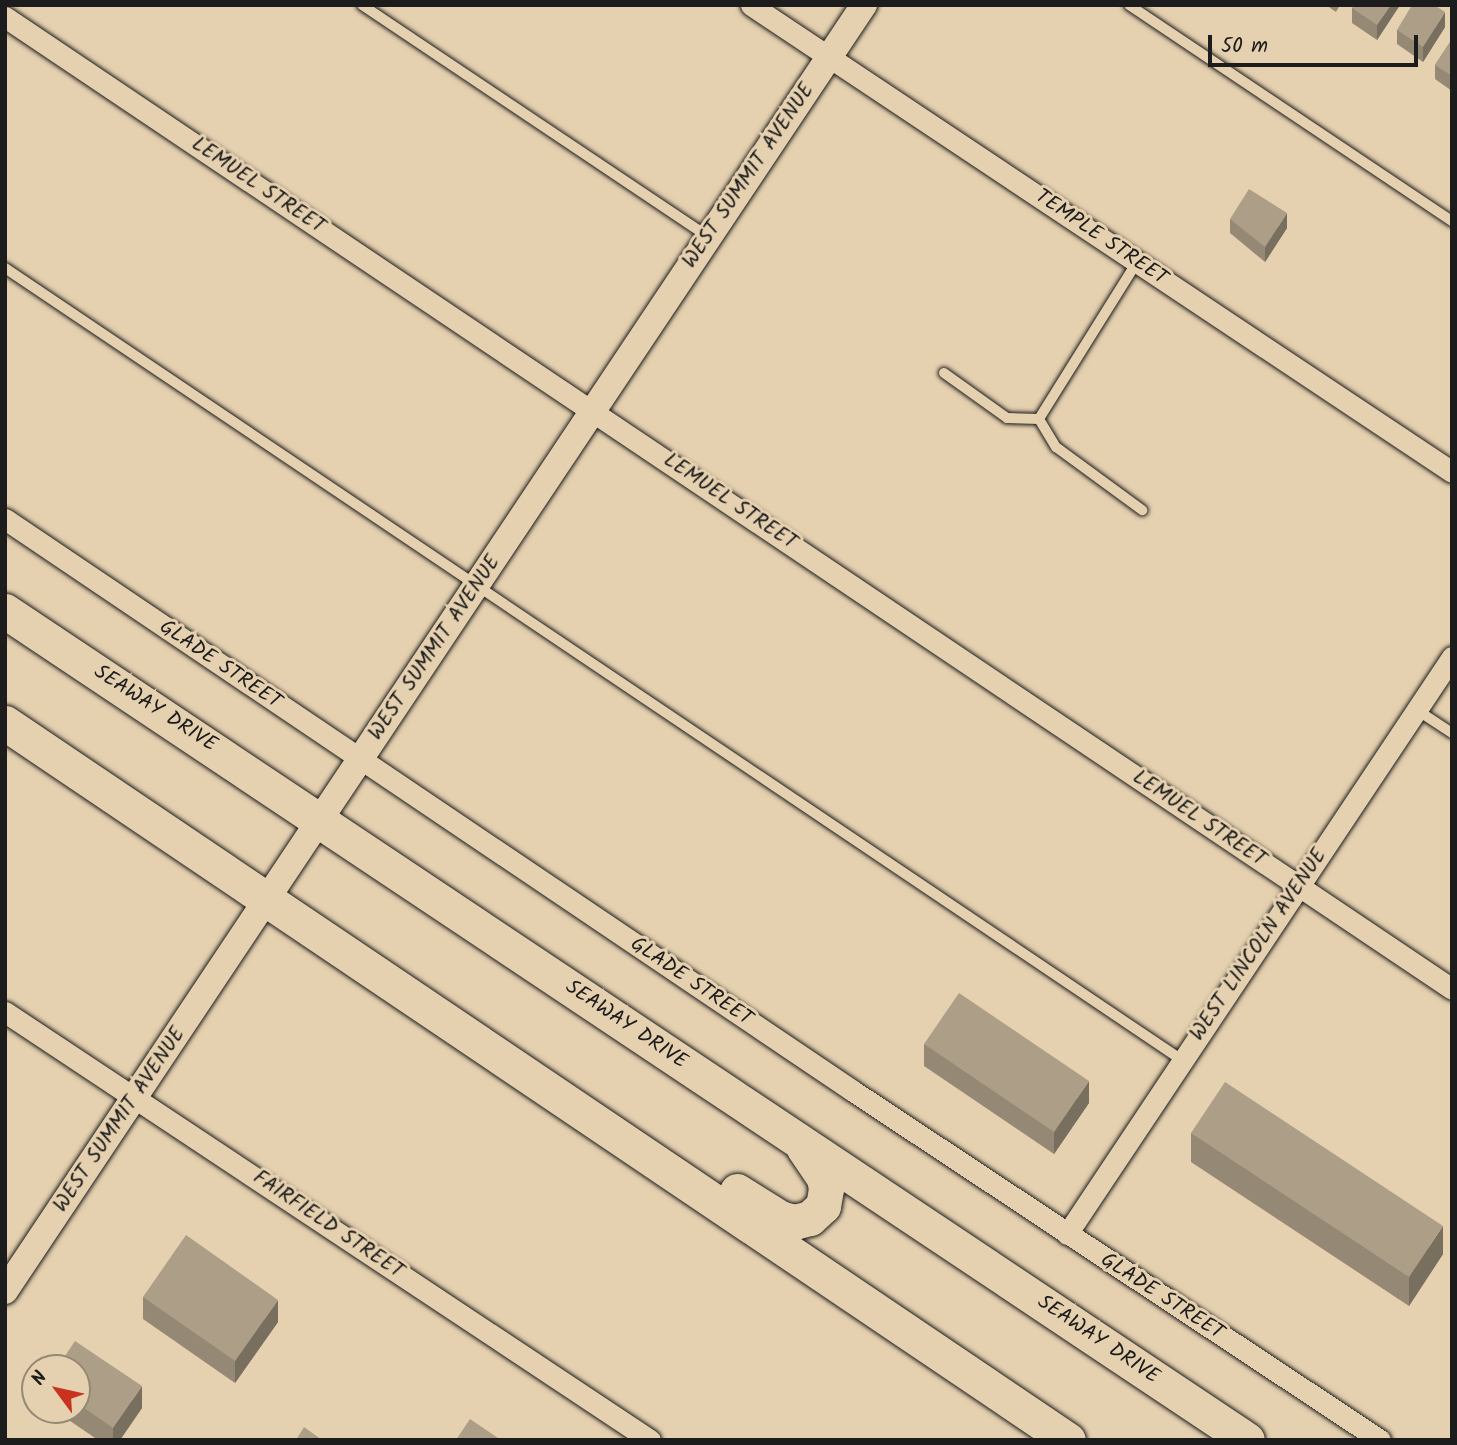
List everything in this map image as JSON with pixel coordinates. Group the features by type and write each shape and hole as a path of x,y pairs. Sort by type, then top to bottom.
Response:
{"highway":[{"name":"SEAWAY DRIVE","path":"5,611 316,827 675,1058 1247,1440"},
{"path":"5,636 316,827"},
{"path":"5,723 1068,1440"},
{"path":"344,952 415,975 736,1190 794,1222 810,1218 823,1206 826,1189 824,1178 800,1141"}],"street":[{"name":"TEMPLE STREET","path":"751,5 1452,472"},
{"name":"WEST SUMMIT AVENUE","path":"5,1291 864,5"},
{"name":"LEMUEL STREET","path":"8,15 1452,989"},
{"name":"GLADE STREET","path":"5,519 1067,1234 1380,1440"},
{"name":"WEST LINCOLN AVENUE","path":"1067,1234 1452,657"},
{"name":"FAIRFIELD STREET","path":"5,1012 649,1440"}],"lane":[{"path":"362,5 708,237"},
{"path":"1129,5 1452,220"},
{"path":"1039,419 1138,262"},
{"path":"5,268 1182,1060"},
{"path":"944,373 1007,418 1039,419"},
{"path":"1039,419 1056,447 1142,510"},
{"path":"1417,710 1452,733"}],"building":[{"path":"1354,5 1391,5 1377,25 1352,8"},
{"path":"1412,5 1434,5 1445,12 1423,47 1397,30"},
{"path":"1452,39 1452,76 1435,65"},
{"path":"1249,189 1287,213 1265,247 1230,219"},
{"path":"959,993 1089,1081 1054,1132 924,1044"},
{"path":"1225,1082 1443,1226 1409,1277 1191,1133"},
{"path":"186,1235 278,1300 235,1361 143,1297"},
{"path":"75,1341 142,1386 113,1428 91,1413 91,1354 66,1354"},
{"path":"470,1419 501,1440 456,1440"},
{"path":"304,1427 322,1440 296,1440"}]}
